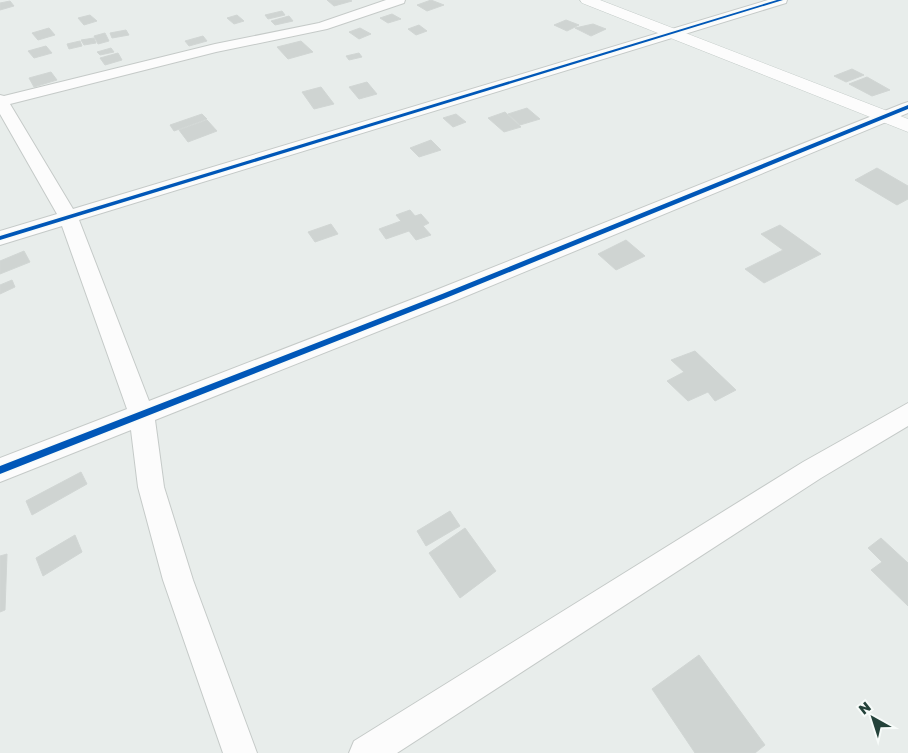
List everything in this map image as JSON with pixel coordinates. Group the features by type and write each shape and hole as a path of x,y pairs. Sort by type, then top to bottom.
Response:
{"street":[{"path":"240,753 175,571 151,487 142,415 69,218 0,101 215,48 322,26 399,0"},
{"path":"587,0 908,126"},
{"path":"0,238 780,0"},
{"path":"0,470 444,296 908,107"},
{"path":"366,753 812,470 908,413"}],"building":[{"path":"327,0 350,0 352,1 334,6"},
{"path":"431,0 444,5 427,11 417,5"},
{"path":"10,1 14,6 0,10 0,3"},
{"path":"282,11 285,15 268,19 265,15"},
{"path":"392,14 401,19 388,23 380,18"},
{"path":"90,15 97,21 84,25 78,18"},
{"path":"237,15 244,21 234,24 227,18"},
{"path":"289,16 293,21 275,25 271,21"},
{"path":"566,20 579,25 567,31 554,25"},
{"path":"593,24 606,29 591,36 575,28"},
{"path":"419,25 427,31 416,35 408,29"},
{"path":"49,28 55,35 38,40 32,33"},
{"path":"360,28 371,34 359,39 349,32"},
{"path":"126,30 129,35 112,38 110,33"},
{"path":"105,33 109,41 98,44 94,36"},
{"path":"203,36 207,41 189,46 185,41"},
{"path":"94,38 96,43 84,45 81,40"},
{"path":"80,41 82,46 69,49 67,44"},
{"path":"301,41 313,52 288,59 277,47"},
{"path":"46,46 52,53 34,58 28,51"},
{"path":"111,48 114,52 100,55 97,52"},
{"path":"118,53 122,60 105,65 100,58"},
{"path":"359,53 362,57 349,60 346,56"},
{"path":"852,69 864,75 846,82 834,76"},
{"path":"51,72 57,80 34,87 29,78"},
{"path":"867,77 890,90 872,96 849,84"},
{"path":"367,82 377,94 359,99 349,87"},
{"path":"321,87 334,104 314,109 302,92"},
{"path":"527,108 540,119 520,125 508,114"},
{"path":"505,112 521,127 504,132 488,118"},
{"path":"202,114 207,119 174,131 170,125"},
{"path":"456,114 466,122 453,127 443,118"},
{"path":"207,120 217,131 188,142 179,130"},
{"path":"431,140 441,150 419,157 410,148"},
{"path":"877,168 908,186 908,199 897,205 855,180"},
{"path":"410,210 415,216 421,214 429,223 423,226 431,235 416,240 409,231 386,239 379,229 401,221 396,215"},
{"path":"331,224 338,234 315,242 308,232"},
{"path":"780,225 821,254 764,283 745,269 783,250 761,234"},
{"path":"626,240 645,256 616,270 598,254"},
{"path":"24,251 30,262 0,274 0,261"},
{"path":"12,280 15,287 0,294 0,285"},
{"path":"695,351 736,390 715,401 708,392 688,401 667,381 684,372 671,360"},
{"path":"81,472 87,484 32,515 26,501"},
{"path":"450,511 460,526 426,546 417,531"},
{"path":"465,528 496,571 460,598 429,553"},
{"path":"75,535 82,552 43,576 36,558"},
{"path":"881,538 908,563 908,606 871,570 882,562 868,548"},
{"path":"7,554 5,610 0,612 0,556"},
{"path":"699,655 765,745 755,753 695,753 652,689"}],"cycle path":[{"path":"0,238 781,0"},
{"path":"0,470 444,296 908,107"}]}
